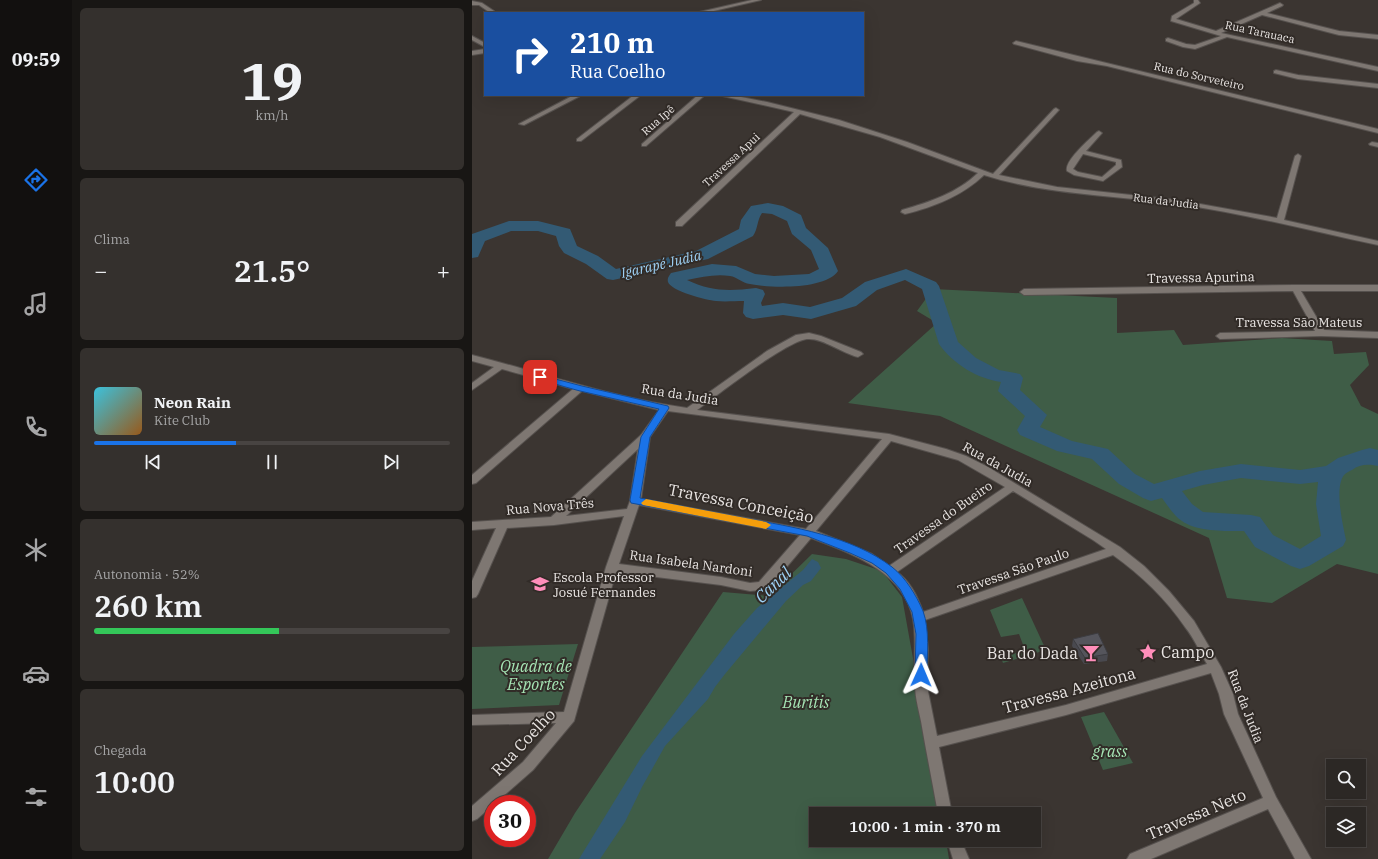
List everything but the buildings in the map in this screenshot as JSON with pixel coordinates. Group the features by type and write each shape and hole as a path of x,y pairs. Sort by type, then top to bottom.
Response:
{"street":[{"path":"703,12 759,0"},
{"name":"Rua Tarauaca","path":"1196,0 1196,4 1174,17 1173,20 1216,33 1378,69"},
{"path":"472,3 480,4 491,11"},
{"path":"1216,33 1280,5"},
{"path":"1262,13 1339,33 1378,37"},
{"path":"1168,40 1185,46 1195,47 1228,35"},
{"path":"472,38 484,44"},
{"name":"Rua do Sorveteiro","path":"1016,43 1378,131"},
{"path":"472,54 484,51"},
{"path":"1276,72 1298,77 1378,86"},
{"path":"522,124 577,96"},
{"path":"579,140 637,96"},
{"name":"Rua Ipê","path":"644,145 701,96"},
{"name":"Rua da Judia","path":"726,96 864,128 994,177 1017,182 1110,195 1177,202 1378,243"},
{"path":"994,177 1056,110"},
{"name":"Travessa Apui","path":"679,224 799,112"},
{"path":"1082,152 1119,161 1120,166 1103,179 1076,174 1069,170 1069,168 1082,152 1099,133"},
{"path":"1280,222 1298,156"},
{"path":"905,212 943,200 978,178 983,173"},
{"path":"1103,179 1104,192 1110,195"},
{"path":"1295,288 1321,333"},
{"name":"Travessa Apurina","path":"1024,292 1139,292 1295,288 1378,288"},
{"name":"Travessa São Mateus","path":"1220,336 1321,333 1378,335"},
{"path":"689,411 770,353 799,337 809,336 818,338 858,354"},
{"name":"Rua da Judia","path":"472,358 580,388 665,408 889,437 962,458 984,469 1097,537 1140,569 1165,594 1190,624 1215,667 1226,694 1231,714 1272,802 1303,859"},
{"path":"472,387 501,366"},
{"path":"472,481 580,388"},
{"name":"Rua Coelho","path":"472,815 528,766 569,717 612,566 635,500 645,437 665,408"},
{"path":"554,521 645,437"},
{"name":"Rua Isabela Nardoni","path":"612,566 756,587 766,583 889,437"},
{"name":"Travessa do Bueiro","path":"890,571 1012,487"},
{"name":"Travessa Conceição","path":"635,500 809,533 854,550 876,561 890,571 904,587 919,618 922,649 921,686 945,807"},
{"name":"Rua Nova Três","path":"472,526 554,521 630,512"},
{"path":"472,594 503,524"},
{"name":"Travessa São Paulo","path":"919,618 1116,550"},
{"name":"Travessa Azeitona","path":"932,743 1066,710 1215,667"},
{"path":"472,720 569,717"},
{"name":"Travessa Neto","path":"1135,859 1272,802"},
{"path":"957,847 961,859"}],"green space":[{"path":"933,289 1117,298 1117,333 1174,330 1183,345 1282,338 1332,341 1334,354 1366,352 1369,365 1350,385 1361,406 1378,414 1378,574 1337,564 1272,603 1227,598 1209,538 940,416 848,403 937,323 917,311"},
{"name":"Buritis","path":"812,554 846,559 882,571 902,597 940,807 809,807 809,847 947,847 949,859 548,859 575,813 723,592 769,596"},
{"path":"1022,598 1046,650 1003,663 1001,658 1025,650 1019,634 1001,637 990,610"},
{"name":"Quadra de Esportes","path":"578,644 559,705 472,709 472,647"},
{"name":"grass","path":"1104,712 1133,763 1103,770 1081,717"}],"water":[{"path":"812,559 818,562 821,568 811,581 803,585 786,601 725,674 708,699 665,746 642,787 625,822 600,859 579,859 642,756 734,634 757,608 803,570"}],"waterway":[{"name":"Igarapé Judia","path":"472,253 478,238 509,226 538,226 564,233 570,249 592,260 613,275 702,255 747,232 749,220 757,209 773,209 795,219 798,230 819,248 829,271 813,279 774,281 751,279 736,271 712,269 677,277 677,282 688,288 715,296 756,294 752,303 753,313 783,309 811,313 849,302 871,286 906,274 930,286 949,344 969,362 994,375 1013,378 1009,391 1036,415 1028,430 1065,446 1100,454 1127,479 1151,493 1167,488"},
{"name":"Igarapé Judia","path":"1335,471 1346,463 1370,455 1378,459"},
{"name":"Igarapé Judia","path":"1167,488 1200,478 1241,471 1300,477 1335,471"},
{"path":"1167,488 1191,516 1201,520 1215,522 1251,523 1264,541 1300,560 1334,540 1329,513 1328,495 1331,478 1335,471"}],"slow traffic":[{"path":"646,503 766,525"}],"place":[{"name":"Escola Professor Josué Fernandes","path":"540,584"},
{"name":"Campo","path":"1148,652"},
{"name":"Bar do Dada","path":"1091,653"}],"route":[{"path":"540,377 665,408 645,437 635,500 809,533 854,550 876,561 890,571 904,587 918,612 922,649 921,675"}],"water label":[{"name":"Canal","path":"773,585"}]}
